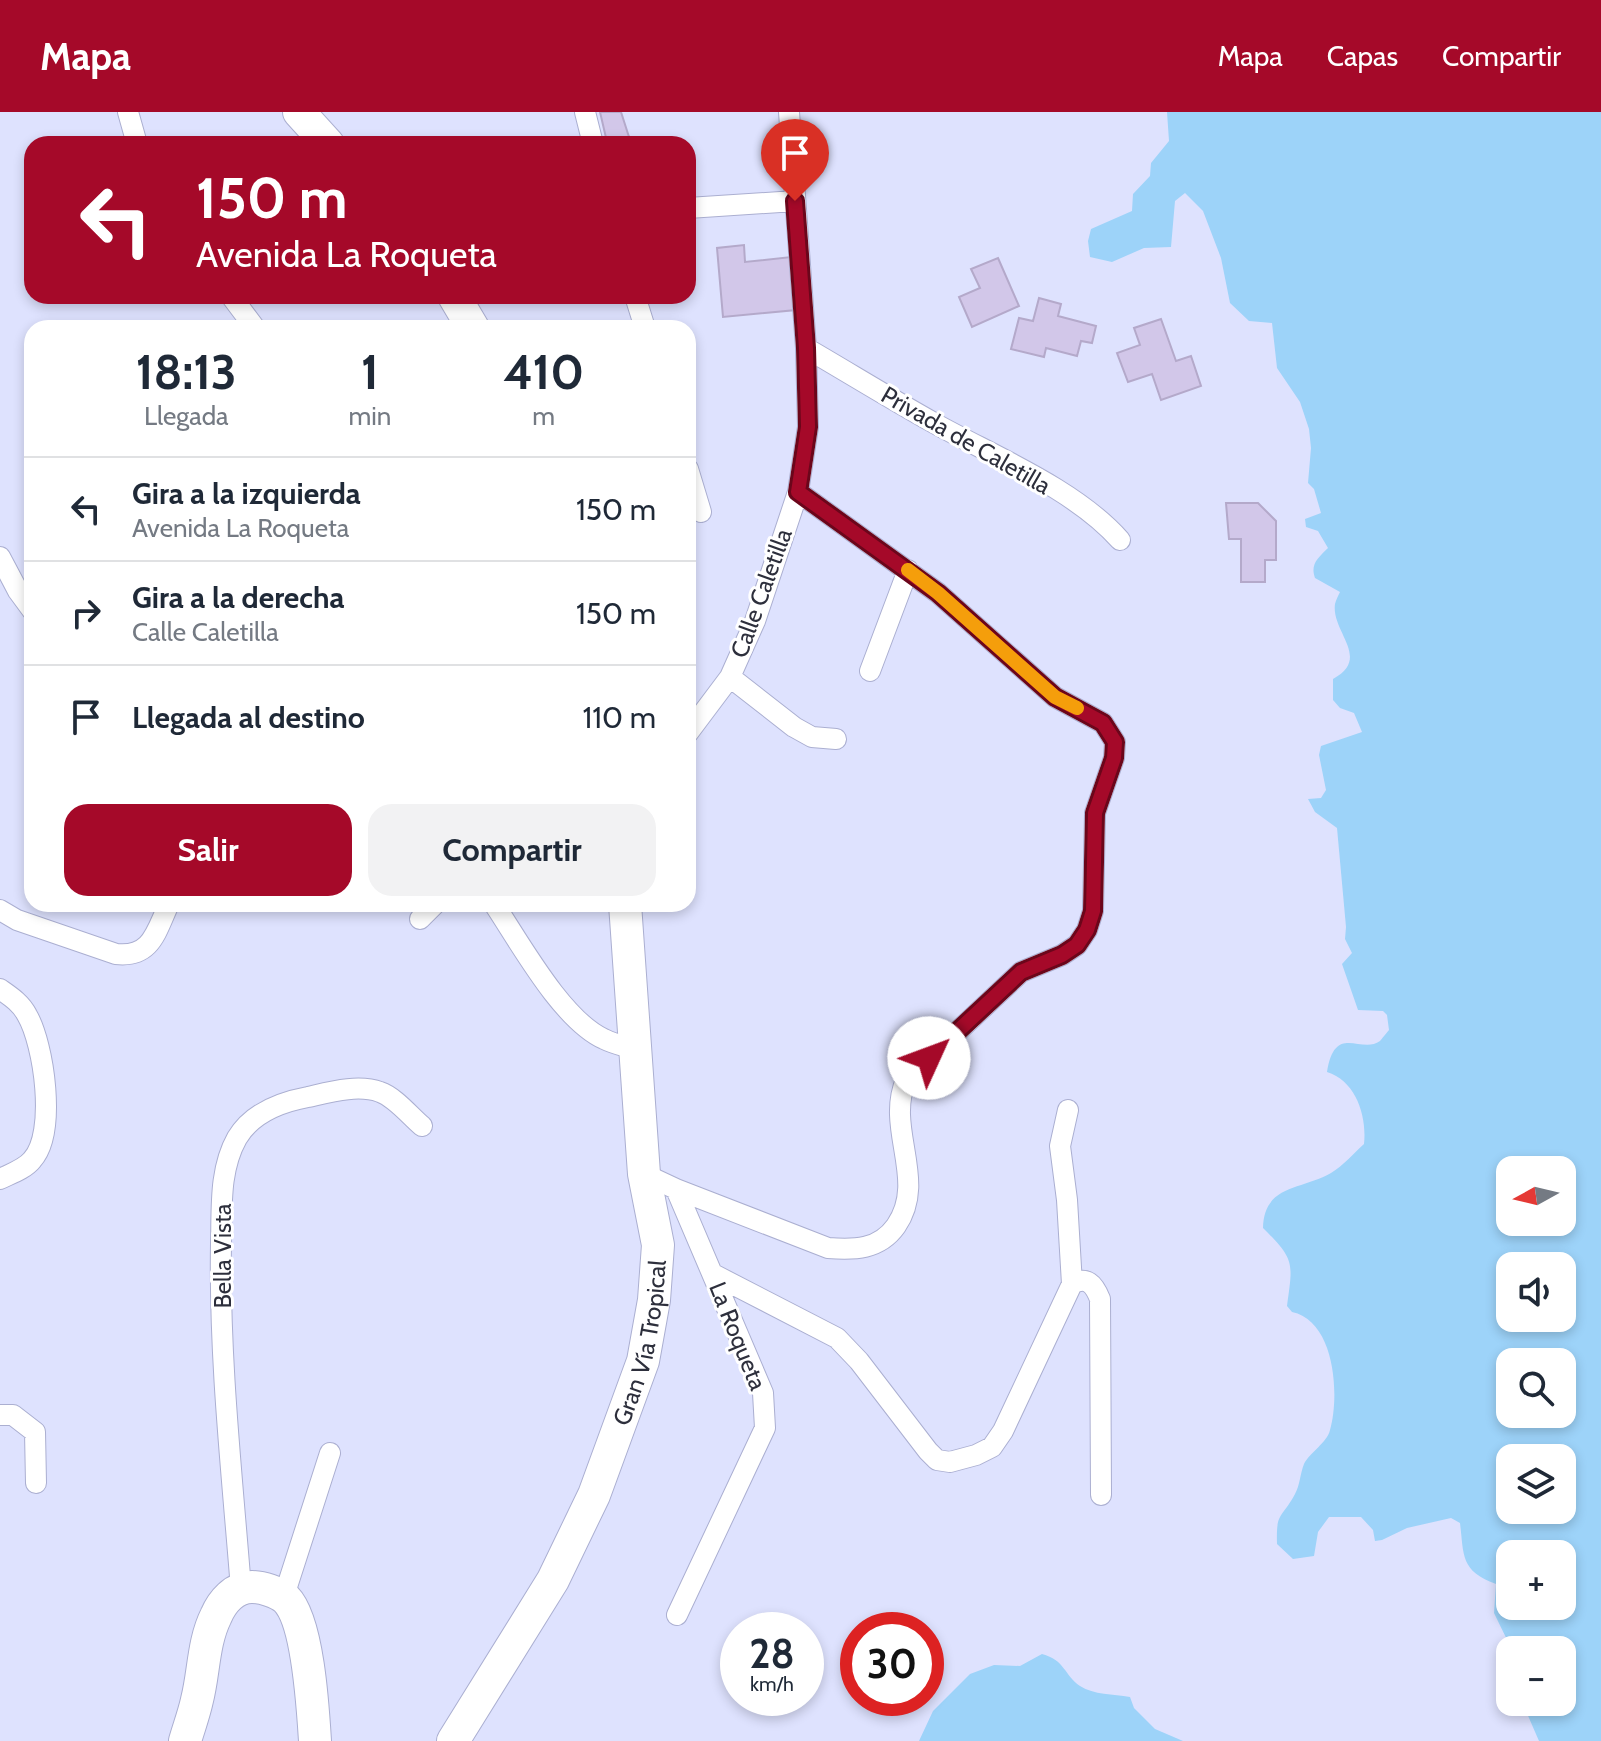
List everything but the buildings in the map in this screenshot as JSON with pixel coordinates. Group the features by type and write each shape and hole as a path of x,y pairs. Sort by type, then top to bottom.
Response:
{"main road":[{"path":"299,112 321,136"},
{"name":"Gran Vía Tropical","path":"453,1741 553,1580 594,1495 643,1361 654,1300 658,1245 644,1174 625,912"},
{"path":"185,1741 216,1615 229,1596 252,1587 284,1596 292,1606 303,1641 315,1741"}],"street":[{"path":"128,112 135,136"},
{"path":"585,112 591,136"},
{"name":"Calle Caletilla","path":"696,722 730,677 755,621 798,492 808,427 806,348 789,112"},
{"path":"696,207 795,201"},
{"name":"Privada de Caletilla","path":"806,348 1036,478 1104,522 1120,540"},
{"path":"644,1174 828,1248 854,1250 875,1245 890,1234 903,1216 908,1194 908,1167 898,1110 899,1096 906,1080 1021,972 1062,955 1077,945 1087,930 1093,911 1095,813 1114,758 1115,742 1103,723 1055,697 938,593 798,492"},
{"path":"696,495 701,512"},
{"path":"0,557 24,599"},
{"path":"870,671 908,570"},
{"path":"730,677 794,727 812,737 836,739"},
{"path":"0,910 17,920 116,954 129,955 144,949 165,912"},
{"path":"420,919 427,912"},
{"path":"499,912 562,1003 581,1024 603,1039 634,1049"},
{"path":"0,989 25,1011 33,1026 47,1097 47,1121 34,1159 0,1179"},
{"name":"Bella Vista","path":"241,1589 223,1349 222,1184 228,1156 239,1135 258,1116 278,1104 358,1088 382,1092 422,1126"},
{"path":"713,1274 837,1338 859,1361 937,1460 950,1462 976,1455 992,1447 1003,1431 1072,1284 1060,1146 1068,1110"},
{"name":"La Roqueta","path":"676,1189 763,1393 765,1428 677,1615"},
{"path":"1072,1284 1088,1280 1096,1286 1100,1299 1101,1495"},
{"path":"0,1415 13,1415 35,1432 36,1483"},
{"path":"284,1596 330,1453"}],"water":[{"path":"1167,112 1601,112 1601,1741 1539,1741 1528,1716 1576,1716 1576,1636 1505,1636 1497,1620 1576,1620 1576,1540 1496,1540 1496,1584 1470,1567 1464,1553 1460,1523 1451,1518 1407,1528 1375,1541 1373,1530 1361,1517 1329,1517 1318,1532 1314,1556 1293,1559 1277,1544 1279,1521 1297,1491 1304,1464 1330,1430 1334,1380 1326,1344 1317,1329 1287,1306 1289,1262 1263,1228 1265,1214 1277,1196 1331,1173 1364,1144 1364,1122 1358,1101 1345,1083 1327,1072 1336,1048 1349,1043 1373,1044 1389,1030 1387,1015 1383,1011 1358,1010 1342,964 1352,953 1345,939 1337,828 1315,812 1308,799 1321,798 1326,790 1319,755 1321,746 1362,732 1354,713 1340,708 1333,700 1333,679 1344,671 1350,653 1335,614 1340,592 1315,578 1316,562 1328,548 1318,531 1306,527 1305,519 1321,513 1314,489 1308,483 1309,429 1300,402 1277,368 1272,323 1249,321 1230,303 1221,258 1203,211 1185,193 1175,201 1171,247 1144,248 1112,262 1090,257 1088,241 1091,229 1132,211 1133,194 1150,176 1151,163 1169,141"},
{"path":"1042,1654 1050,1657 1085,1689 1130,1697 1134,1708 1155,1729 1183,1741 919,1741 931,1716 944,1716 944,1700 970,1674 994,1665 1020,1666"}],"slow traffic":[{"path":"908,570 1055,697 1077,708"}],"route":[{"path":"795,201 806,348 808,427 798,492 938,593 1055,697 1103,723 1115,742 1110,773 1095,813 1093,911 1087,930 1077,945 1062,955 1021,972 929,1058"}]}
